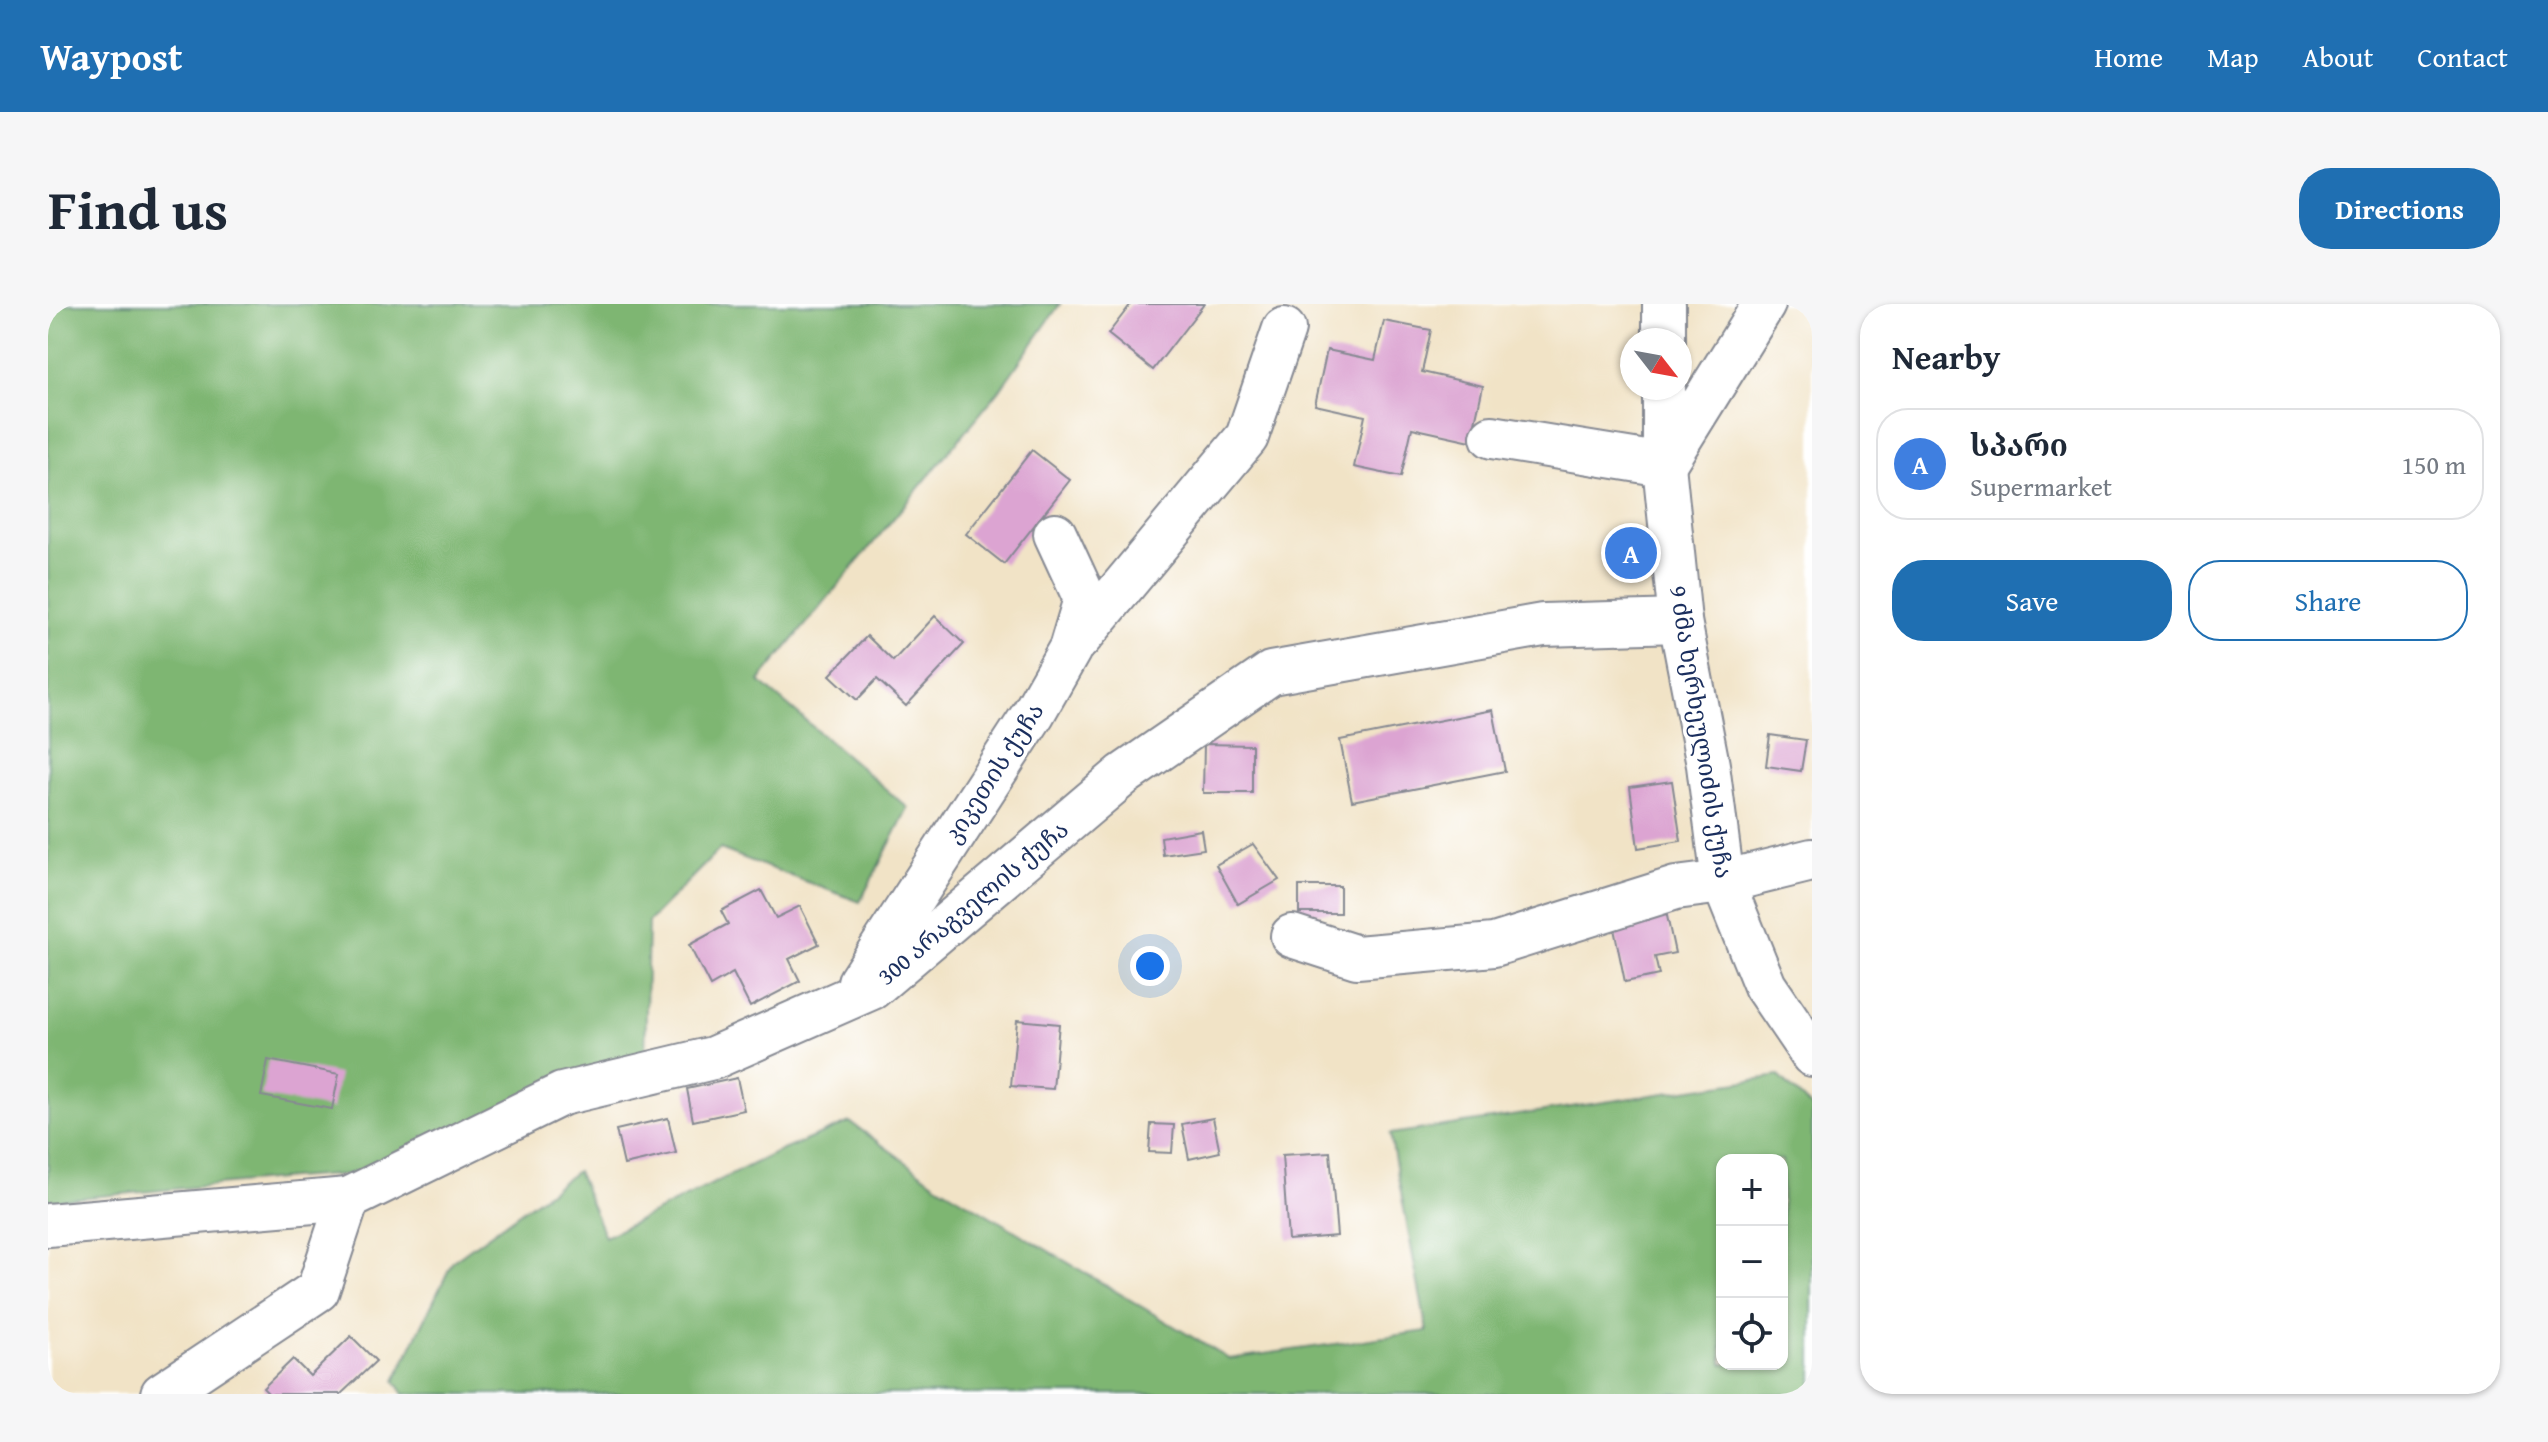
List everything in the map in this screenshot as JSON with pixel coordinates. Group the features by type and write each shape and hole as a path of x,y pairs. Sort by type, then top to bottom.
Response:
{"street":[{"path":"1664,304 1664,328"},
{"path":"1492,437 1664,465 1764,304"},
{"path":"1070,649 1247,437 1284,329"},
{"name":"9 ძმა ხერხეულიძის ქუჩა","path":"1664,400 1664,465 1680,621 1708,765 1723,882 1765,986 1812,1055"},
{"name":"კიკეთის ქუჩა","path":"848,998 1033,714 1070,649 1085,599 1055,534"},
{"name":"300 არაგველის ქუჩა","path":"348,1199 562,1094 713,1058 848,998 884,978 1123,775 1271,673 1543,625 1680,621"},
{"path":"1292,936 1357,957 1494,945 1676,888 1723,882 1811,859"},
{"path":"48,1225 348,1199 318,1290 162,1394"}],"green space":[{"path":"48,304 1060,304 999,391 759,681 908,808 860,902 720,849 648,922 645,1058 401,1171 48,1201"},
{"path":"1779,1076 1812,1108 1812,1394 404,1394 395,1381 453,1261 577,1171 605,1237 773,1154 850,1122 935,1183 1229,1359 1427,1331 1390,1134"}],"building":[{"path":"1131,304 1204,304 1153,370 1108,334"},
{"path":"1384,321 1431,330 1422,372 1483,386 1471,441 1412,428 1401,477 1354,467 1365,416 1315,405 1327,350 1375,360"},
{"path":"1032,450 1070,480 1004,564 966,534"},
{"path":"1635,529 1646,536 1624,573 1612,566"},
{"path":"935,616 964,644 906,706 877,679 857,700 830,675 867,636 893,661"},
{"path":"1493,710 1505,771 1352,801 1340,740"},
{"path":"1770,735 1806,740 1801,771 1766,766"},
{"path":"1204,744 1252,745 1252,793 1203,793"},
{"path":"1672,781 1681,841 1638,848 1630,787"},
{"path":"1201,830 1204,849 1163,855 1161,837"},
{"path":"1253,844 1279,880 1238,904 1216,865"},
{"path":"1299,886 1340,886 1340,913 1299,913"},
{"path":"761,890 776,918 800,906 819,944 789,959 800,981 750,1007 733,973 710,986 689,945 728,924 721,911"},
{"path":"1664,902 1675,953 1655,957 1659,975 1625,982 1611,914"},
{"path":"1017,1020 1059,1024 1053,1089 1011,1086"},
{"path":"268,1060 339,1074 332,1109 261,1096"},
{"path":"737,1078 744,1110 693,1121 687,1089"},
{"path":"668,1118 676,1153 624,1165 616,1130"},
{"path":"1213,1118 1220,1152 1189,1159 1182,1124"},
{"path":"1151,1124 1174,1125 1172,1153 1149,1152"},
{"path":"1330,1152 1337,1236 1288,1240 1282,1155"},
{"path":"351,1336 376,1361 341,1394 269,1394 263,1388 293,1359 310,1376"}],"place":[{"name":"სპარი","path":"1631,553"}]}
